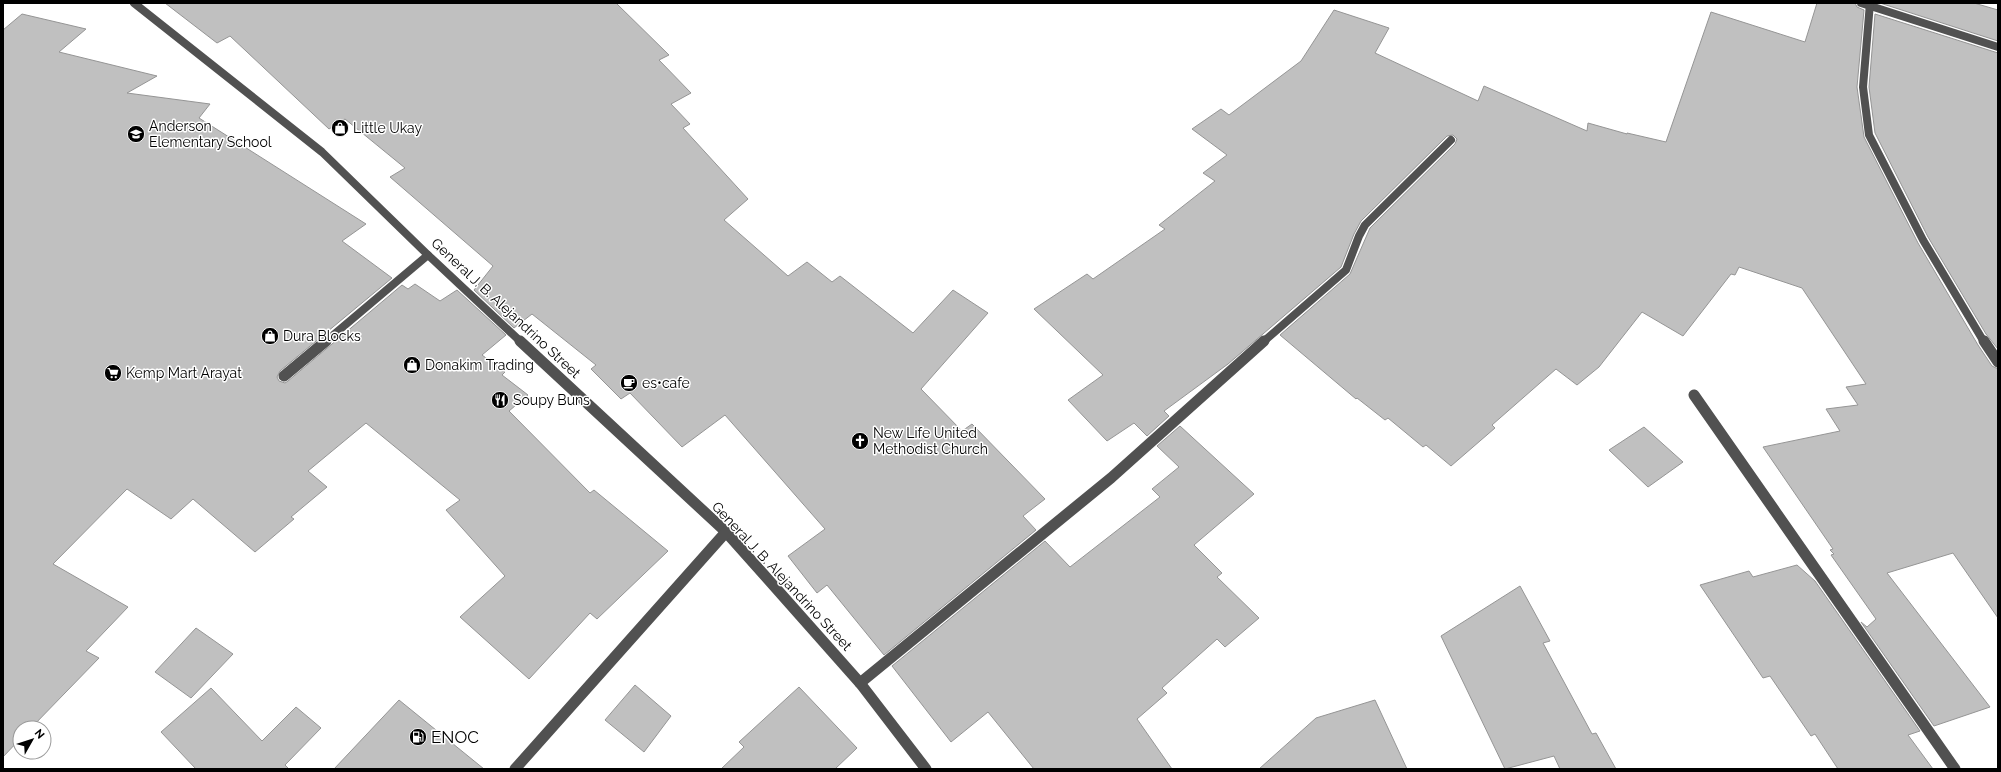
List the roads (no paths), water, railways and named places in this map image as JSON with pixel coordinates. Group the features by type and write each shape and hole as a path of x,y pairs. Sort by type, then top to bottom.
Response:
{"street":[{"name":"General J. B. Alejandrino Street","path":"134,3 322,152 428,255 726,532 860,683 926,769"},
{"path":"1998,47 1867,4 1863,87 1869,135 1924,240 1986,346 1998,362"},
{"path":"860,683 1111,478 1273,333 1346,270 1353,258 1358,234 1365,225 1451,140"},
{"path":"284,376 428,255"},
{"path":"1694,395 1955,769"},
{"path":"515,769 726,532"}],"place":[{"name":"Little Ukay","path":"340,128"},
{"name":"Anderson Elementary School","path":"136,134"},
{"name":"Dura Blocks","path":"270,336"},
{"name":"Donakim Trading","path":"412,365"},
{"name":"Kemp Mart Arayat","path":"113,373"},
{"name":"es•cafe","path":"629,383"},
{"name":"Soupy Buns","path":"500,400"},
{"name":"New Life United Methodist Church","path":"860,441"},
{"name":"ENOC","path":"418,737"}]}
